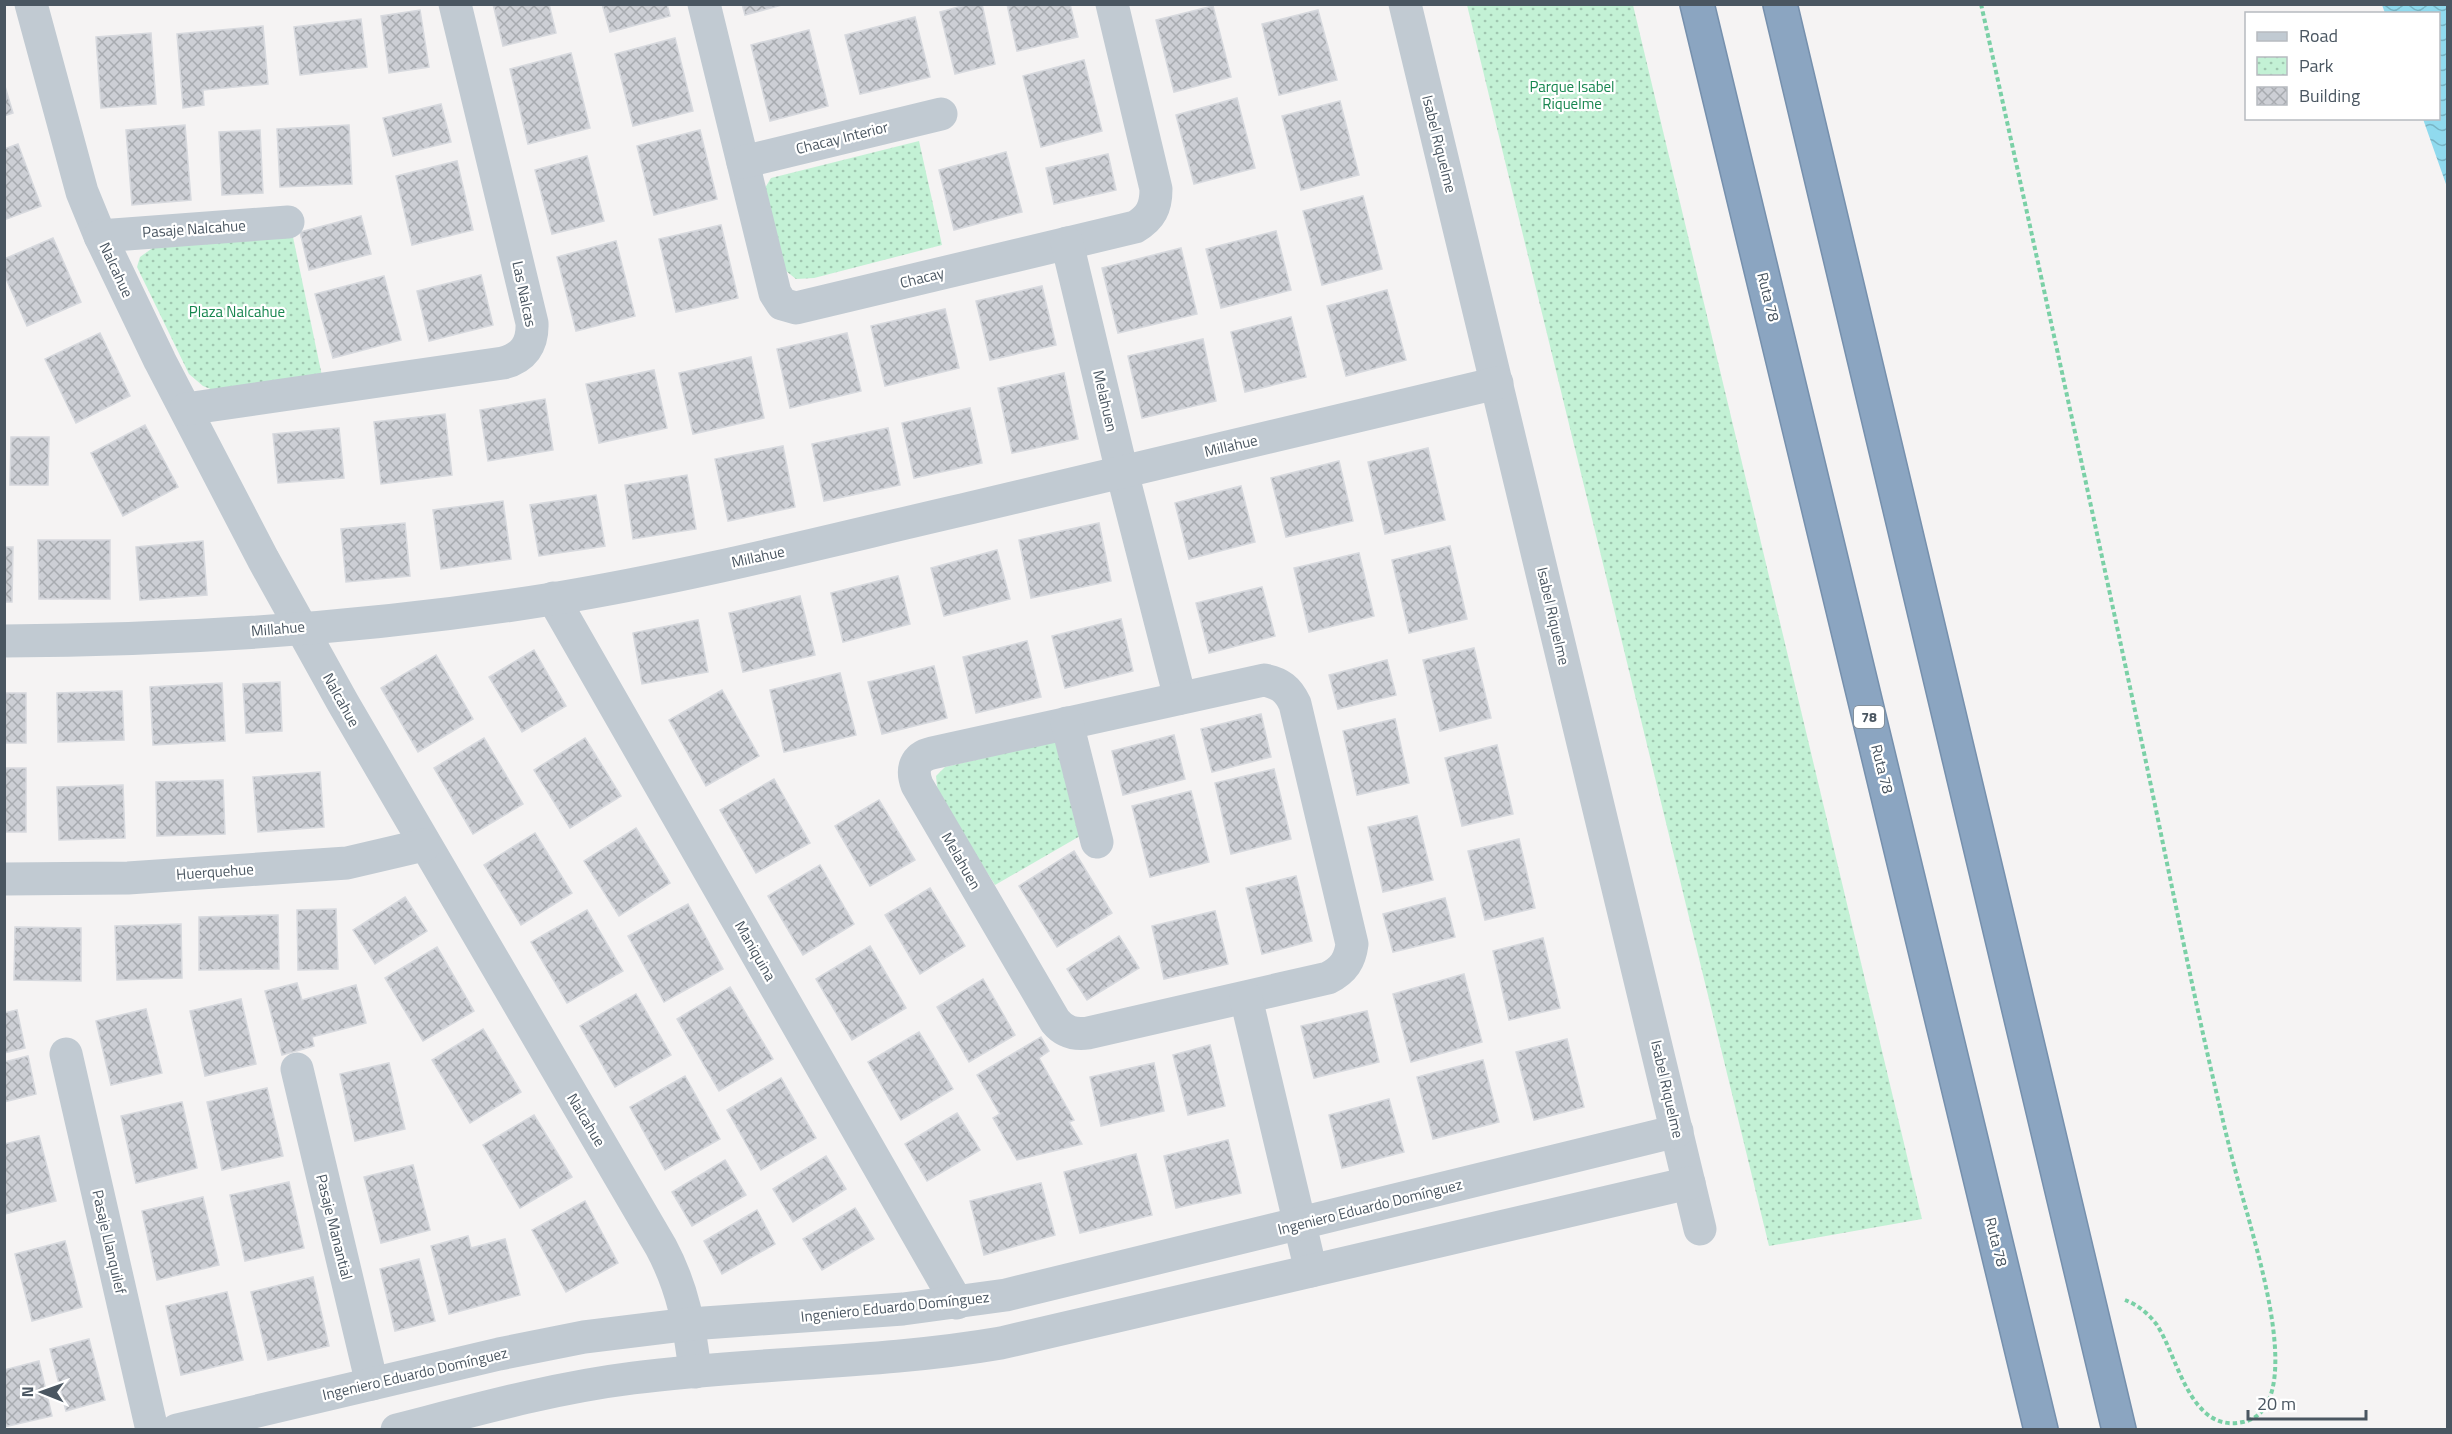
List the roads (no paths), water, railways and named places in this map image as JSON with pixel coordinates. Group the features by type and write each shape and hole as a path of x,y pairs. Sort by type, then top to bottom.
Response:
{"highway":[{"name":"Ruta 78","path":"1697,4 2041,1430"},
{"path":"1780,4 2119,1430"}],"street":[{"name":"Las Nalcas","path":"186,409 503,363 513,360 527,349 531,340 532,323 455,4"},
{"name":"Chacay","path":"704,4 775,294 789,308 805,307 1135,226 1149,216 1156,200 1112,4"},
{"name":"Isabel Riquelme","path":"1405,4 1700,1228"},
{"name":"Nalcahue","path":"40,5 80,183 100,236 156,352 301,628 424,845 661,1247 680,1286 690,1324 695,1372"},
{"name":"Chacay Interior","path":"743,162 941,114"},
{"name":"Pasaje Nalcahue","path":"100,236 288,222"},
{"name":"Melahuen","path":"1067,243 1122,472 1180,698"},
{"name":"Millahue","path":"4,641 148,638 301,628 423,617 553,598 789,550 1497,383"},
{"name":"Maniquina","path":"553,598 957,1303"},
{"name":"Melahuen","path":"1264,680 1279,684 1291,696 1352,944 1351,954 1343,968 1329,978 1079,1034 1066,1031 1055,1021 916,785 914,769 925,755 1180,698 1264,680"},
{"path":"1067,723 1097,842"},
{"name":"Huerquehue","path":"4,879 128,878 347,863 424,845"},
{"path":"1246,998 1311,1271"},
{"name":"Pasaje Llanquilef","path":"66,1054 152,1430"},
{"name":"Pasaje Manantial","path":"297,1069 372,1384"},
{"name":"Ingeniero Eduardo Domínguez","path":"177,1430 543,1344 690,1324 957,1303 1052,1285 1677,1131"},
{"path":"397,1430 562,1389 632,1378 957,1350 1042,1334 1689,1183"}],"water":[{"path":"2382,5 2447,5 2447,187 2423,120 2440,120 2440,12 2385,12"}],"park label":[{"name":"Parque Isabel Riquelme","path":"1572,96"},
{"name":"Plaza Nalcahue","path":"237,312"}]}
